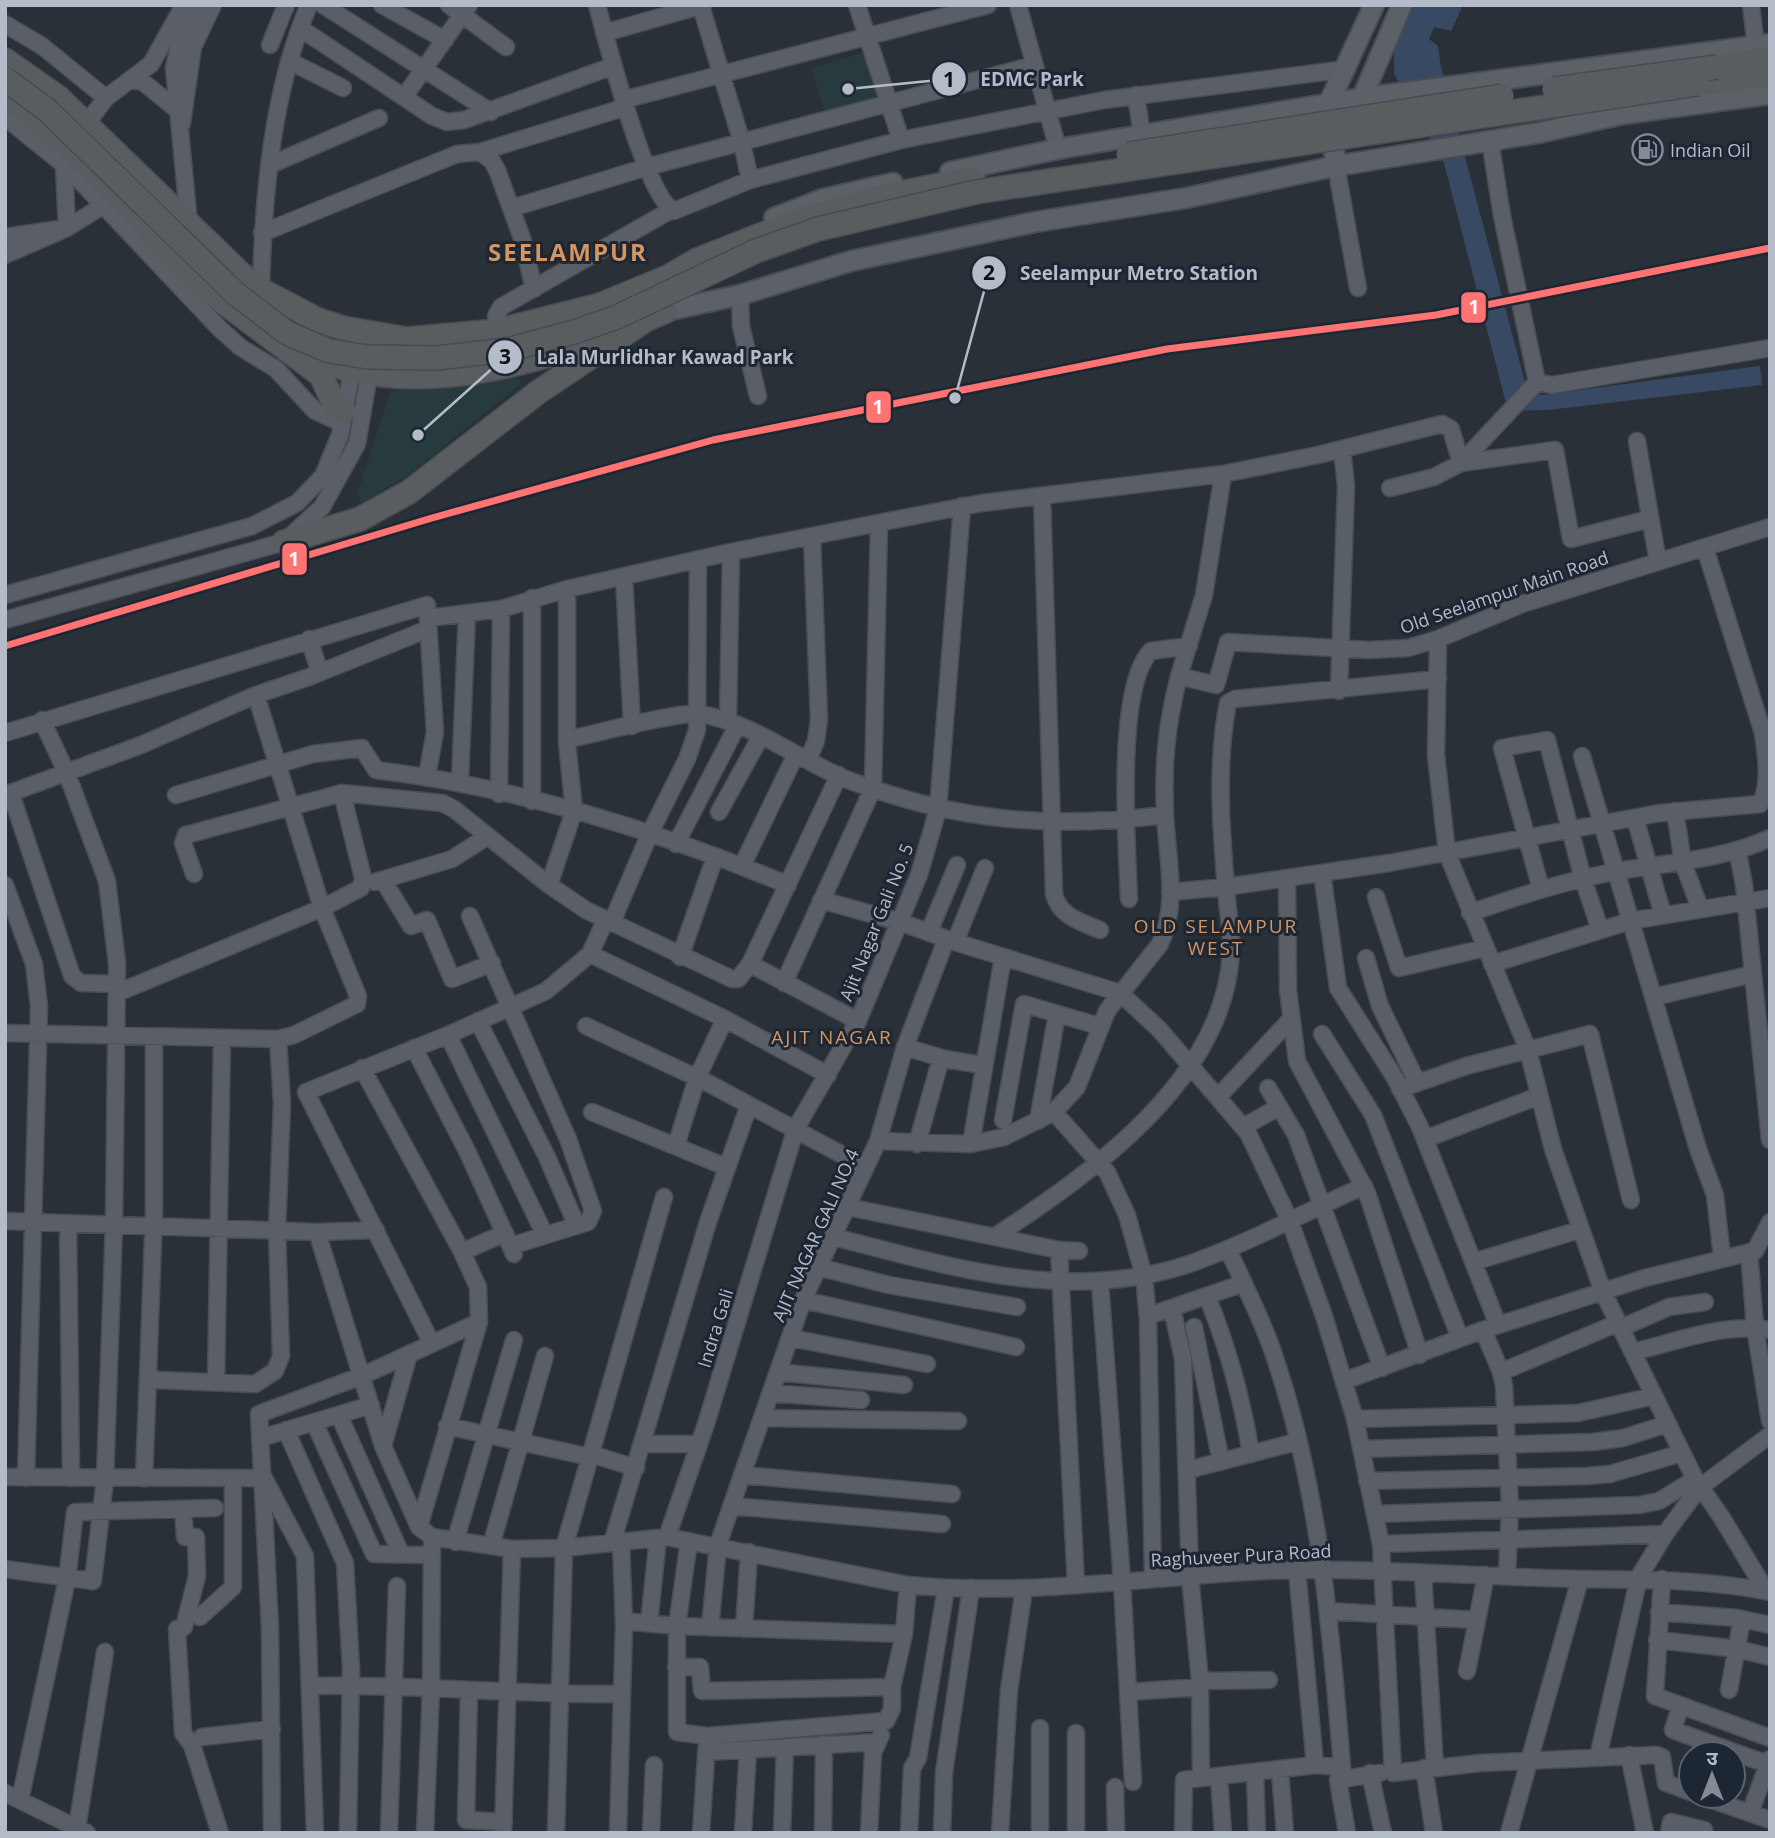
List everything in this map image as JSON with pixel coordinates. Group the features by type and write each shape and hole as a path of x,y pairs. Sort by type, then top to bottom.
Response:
{"highway":[{"path":"5,60 59,98 261,290 318,320 407,339 496,331 600,305 668,277 697,260 796,221 877,198 987,176 1765,50"},
{"path":"5,79 47,110 105,163 236,294 286,333 329,351 368,356 436,358 507,350 574,332 617,317 755,251 818,229 976,192 1770,74"},
{"path":"5,96 42,123 206,289 246,322 284,346 321,375 343,417"},
{"path":"284,346 332,367 361,373 443,375 508,366 657,315"},
{"path":"284,542 360,519 410,492 537,393 657,315"}],"main road":[{"path":"1336,166 1328,105 1347,69 1374,5"},
{"path":"1366,161 1362,98 1402,5"},
{"path":"697,260 741,231 823,199 1058,149 1362,98 1765,50"},
{"path":"657,315 740,295 851,261 1035,222 1243,187 1336,166 1467,145 1623,114 1770,94"}],"street":[{"path":"178,136 187,103 193,47 213,5"},
{"path":"270,45 286,5"},
{"path":"261,290 262,233 270,165 289,61 309,5"},
{"path":"323,5 491,112"},
{"path":"382,5 445,40"},
{"path":"449,5 466,10 506,47"},
{"path":"597,5 624,104 648,167 671,210"},
{"path":"857,5 901,139"},
{"path":"262,233 457,154 480,152 624,104 723,75 988,5"},
{"path":"1018,5 1058,149"},
{"path":"1751,5 1765,50"},
{"path":"604,33 702,6 743,143 750,180"},
{"path":"189,9 174,68 178,136 189,224"},
{"path":"86,124 106,98 151,64 189,9"},
{"path":"404,97 466,10"},
{"path":"5,24 42,46 106,98"},
{"path":"300,28 404,97 447,122 491,112 614,66"},
{"path":"289,61 343,89"},
{"path":"512,208 648,167 1034,65"},
{"path":"496,331 496,316 501,307 671,210 750,180 901,139 1048,110 1136,95 1347,69"},
{"path":"131,80 143,82 176,109"},
{"path":"1136,95 1142,136"},
{"path":"5,117 64,165 104,205 137,244 240,347 276,369 315,411 343,417"},
{"path":"270,165 379,118"},
{"path":"1490,140 1534,385"},
{"path":"480,152 492,161 512,208 524,244 534,289"},
{"path":"64,165 67,228"},
{"path":"1336,166 1358,288"},
{"path":"5,255 67,228 104,205"},
{"path":"5,237 67,228"},
{"path":"740,295 741,326 758,396"},
{"path":"5,620 284,542 312,516 339,480 357,444 361,373 367,332"},
{"path":"1461,464 1534,385 1552,385 1770,348"},
{"path":"5,595 251,526 297,503 323,476 361,373"},
{"path":"488,836 453,859 363,886 322,908 117,988 81,984 72,976 8,794 68,774 256,695 320,673 428,624 467,613 501,609 567,589 698,559 962,506 1223,474 1446,425 1451,429 1461,464"},
{"path":"1637,441 1658,562"},
{"path":"1339,691 1346,486 1342,449"},
{"path":"1390,488 1434,477 1461,464 1555,450 1571,539 1649,519"},
{"path":"878,1140 916,1144 971,1144 1004,1137 1054,1112 1077,1087 1099,1026 1120,993 1160,944 1169,918 1170,892 1166,816 1166,730 1179,676 1204,595 1223,474"},
{"path":"1042,496 1055,901 1065,913 1100,930"},
{"path":"297,503 312,516"},
{"name":"Ajit Nagar Gali No. 5","path":"796,1128 858,1021 919,875 938,809 962,506"},
{"path":"784,984 873,788 879,524"},
{"name":"Old Seelampur Main Road","path":"1179,676 1216,685 1228,642 1339,649 1408,648 1438,639 1522,604 1770,527"},
{"path":"743,866 802,757 816,741 819,720 812,536"},
{"path":"1170,892 1226,887 1447,853 1675,811 1755,805 1763,797 1766,758 1763,733 1705,548"},
{"path":"676,844 732,724 731,552"},
{"path":"282,1103 512,1008 558,984 590,954 687,759 699,714 698,559"},
{"path":"624,576 632,726"},
{"path":"549,886 574,811 569,739 567,589"},
{"path":"532,598 532,801"},
{"path":"5,733 427,605 435,732 427,776"},
{"path":"499,794 501,609"},
{"path":"460,782 467,613"},
{"path":"309,639 320,673"},
{"path":"1438,639 1436,755 1447,853 1528,1050 1579,1230 1603,1292 1697,1483 1723,1518 1768,1591"},
{"path":"1129,899 1125,820 1128,738 1137,675 1151,651 1189,646"},
{"path":"997,1235 1102,1162 1191,1066 1217,1019 1231,951 1222,781 1228,702 1235,699 1339,691 1438,679"},
{"path":"5,1033 278,1039 294,1035 358,1002 322,908 275,765 256,695"},
{"path":"569,739 699,714 761,736 839,775 938,809 1053,824 1166,816"},
{"path":"5,1569 93,1581 105,1479 114,1224 117,988 112,909 107,881 68,774 42,720"},
{"path":"719,812 761,736"},
{"path":"1541,889 1502,748 1547,740 1583,879 1600,929"},
{"path":"176,795 313,754 357,747 364,751 376,770 460,782 574,811 650,833 789,885"},
{"path":"1582,756 1600,826 1616,871 1698,1149 1715,1195 1723,1257"},
{"path":"194,874 183,843 186,835 289,806 356,792 447,804 549,886 586,910 680,957 735,980 750,964 839,775"},
{"path":"342,793 363,886"},
{"path":"1675,811 1683,861 1700,908"},
{"path":"1635,818 1663,915"},
{"path":"1470,913 1541,889 1616,871 1738,853 1770,838"},
{"path":"1738,853 1768,1094 1770,1140"},
{"path":"680,957 715,857"},
{"path":"929,932 957,865"},
{"name":"AJIT NAGAR GALI NO.4","path":"710,1628 718,1545 803,1300 878,1140 905,1047 950,941 985,868"},
{"path":"1322,873 1338,988 1401,1089 1425,1139 1473,1262 1491,1327 1502,1371 1506,1416 1510,1507 1507,1576"},
{"path":"1287,878 1291,1019 1296,1054 1302,1073 1364,1186 1420,1355"},
{"path":"383,880 411,926 427,920 453,979 492,963"},
{"path":"5,885 34,964 39,1033 26,1478"},
{"path":"1376,897 1399,968 1485,948"},
{"path":"1492,964 1630,921 1770,898"},
{"path":"821,900 900,922 950,941 1120,993 1191,1066 1243,1128 1257,1149 1289,1219 1355,1419 1381,1544 1393,1773"},
{"path":"462,1252 510,1245 592,1218 588,1191 512,1008 470,916"},
{"path":"590,954 725,1019 828,1074"},
{"path":"971,1144 982,1065 1003,957"},
{"path":"1366,958 1380,1006 1418,1082"},
{"path":"750,964 858,1021"},
{"path":"1654,998 1753,974"},
{"path":"1003,1120 1024,1004 1099,1026"},
{"path":"1038,1121 1057,1014"},
{"path":"676,1146 697,1079 725,1019"},
{"path":"1218,1097 1291,1019"},
{"path":"478,1021 547,1157 576,1224"},
{"path":"586,1026 796,1128 865,1167"},
{"path":"1322,1034 1373,1115 1460,1338"},
{"path":"1401,1089 1590,1034 1631,1200"},
{"path":"447,1035 544,1233"},
{"path":"145,1479 153,1224 154,1037"},
{"path":"216,1381 222,1039"},
{"path":"148,1375 156,1380 255,1384 275,1371 281,1356 277,1230 282,1103 278,1039"},
{"path":"905,1047 941,1058 982,1065"},
{"path":"414,1048 510,1245"},
{"path":"916,1144 941,1058"},
{"path":"362,1068 462,1252 478,1287 479,1322 447,1426 426,1533"},
{"path":"1268,1088 1296,1135 1381,1368"},
{"path":"308,1091 306,1096 432,1344"},
{"path":"1425,1139 1539,1096"},
{"path":"618,1833 624,1625 617,1543 636,1468 726,1167 749,1105"},
{"path":"1243,1128 1279,1107"},
{"path":"592,1112 726,1167"},
{"path":"1054,1112 1102,1162 1127,1215 1144,1276 1148,1316 1153,1579"},
{"name":"Indra Gali","path":"649,1623 662,1538 699,1444 796,1128"},
{"path":"834,1237 972,1271 1061,1283 1100,1282 1144,1276 1228,1249 1364,1186"},
{"path":"556,1833 564,1548 664,1197"},
{"path":"848,1207 997,1235 1059,1250 1079,1251"},
{"path":"5,1222 153,1224 317,1232 376,1230"},
{"path":"1344,1381 1491,1327 1603,1292 1758,1249 1770,1222"},
{"path":"68,1224 71,1478"},
{"path":"1473,1262 1579,1230"},
{"path":"317,1232 364,1376 383,1446 426,1533 432,1555 431,1688 425,1833"},
{"path":"1228,1249 1272,1349 1324,1568 1340,1773 1348,1833"},
{"path":"1059,1250 1076,1585"},
{"path":"1749,1252 1762,1329 1770,1421"},
{"path":"818,1267 889,1284 1017,1307"},
{"path":"1100,1282 1122,1581 1133,1782"},
{"path":"1148,1316 1244,1283"},
{"path":"1207,1296 1228,1349 1241,1398 1251,1454"},
{"path":"803,1300 1016,1347"},
{"path":"1502,1371 1669,1307 1705,1302"},
{"path":"1172,1308 1183,1359 1190,1576 1200,1684 1201,1778"},
{"path":"259,1414 364,1376 479,1322"},
{"path":"1194,1327 1221,1462"},
{"path":"1633,1352 1708,1334 1762,1329"},
{"path":"790,1338 927,1364"},
{"path":"455,1542 514,1340"},
{"path":"383,1446 409,1354"},
{"path":"491,1546 545,1356"},
{"path":"778,1371 904,1385"},
{"path":"255,1384 264,1478 272,1729 272,1833"},
{"path":"771,1393 861,1400"},
{"path":"1355,1419 1578,1413 1654,1396"},
{"path":"261,1438 372,1405"},
{"path":"339,1415 401,1554"},
{"path":"763,1418 958,1420"},
{"path":"314,1422 374,1554"},
{"path":"1361,1449 1593,1442 1623,1438 1667,1424"},
{"path":"447,1426 590,1455 636,1468"},
{"path":"286,1430 342,1554 348,1579 351,1685 348,1833"},
{"path":"1375,1514 1510,1507 1582,1508 1659,1501 1697,1483 1770,1435"},
{"path":"1188,1470 1296,1442"},
{"path":"643,1444 699,1444"},
{"path":"1367,1481 1610,1474 1682,1453"},
{"path":"742,1475 952,1494"},
{"path":"5,1477 264,1478"},
{"path":"200,1618 233,1587 233,1478"},
{"path":"264,1478 305,1556 315,1833"},
{"path":"1598,1757 1639,1577 1697,1483"},
{"path":"732,1506 942,1524"},
{"path":"105,1652 82,1830 13,1797 67,1579 75,1512 215,1508"},
{"path":"183,1509 185,1537 196,1537 197,1576 184,1627 177,1629 183,1733 192,1745 220,1833"},
{"path":"426,1533 455,1542 512,1549 564,1548 662,1538 718,1545"},
{"path":"1381,1544 1510,1537 1665,1534"},
{"path":"689,1541 677,1626 677,1732 706,1744 748,1749 878,1741"},
{"name":"Raghuveer Pura Road","path":"718,1545 908,1585 946,1588 1024,1588 1324,1568 1580,1579 1639,1577 1768,1591"},
{"path":"470,1691 466,1826 503,1827 512,1549"},
{"path":"744,1629 749,1552"},
{"path":"342,1554 432,1555"},
{"path":"1297,1570 1315,1765"},
{"path":"1423,1574 1429,1768 1434,1833"},
{"path":"1467,1671 1486,1575"},
{"path":"1509,1833 1580,1579"},
{"path":"1662,1579 1654,1696 1770,1738"},
{"path":"869,1833 873,1753 892,1709 892,1687 904,1634 908,1585"},
{"path":"389,1833 397,1586"},
{"path":"909,1833 912,1768 918,1758 923,1734 946,1588"},
{"path":"942,1833 946,1760 971,1588"},
{"path":"1000,1833 1009,1690 1024,1588"},
{"path":"1328,1611 1477,1620"},
{"path":"1660,1612 1742,1619 1770,1625"},
{"path":"1729,1690 1742,1619"},
{"path":"624,1625 633,1622 710,1628 904,1634"},
{"path":"1657,1640 1738,1649 1770,1657"},
{"path":"676,1667 700,1667 702,1691 892,1687"},
{"path":"1128,1692 1269,1680"},
{"path":"310,1686 394,1685 509,1694 622,1694"},
{"path":"1183,1833 1182,1783 1188,1779 1280,1771 1315,1765 1340,1773 1393,1773 1429,1768 1629,1755 1661,1756 1666,1751 1680,1707"},
{"path":"706,1744 886,1721"},
{"path":"1040,1728 1040,1833"},
{"path":"202,1737 272,1729"},
{"path":"1673,1730 1769,1763 1750,1813"},
{"path":"1076,1733 1076,1833"},
{"path":"701,1833 706,1744"},
{"path":"823,1833 824,1744"},
{"path":"782,1833 785,1746"},
{"path":"743,1833 748,1749"},
{"path":"1629,1755 1645,1833"},
{"path":"1661,1756 1666,1783 1677,1787"},
{"path":"651,1833 654,1765"},
{"path":"1280,1771 1285,1833"},
{"path":"1255,1773 1257,1833"},
{"path":"1370,1773 1383,1833"},
{"path":"1219,1777 1223,1833"},
{"path":"1115,1787 1116,1833"},
{"path":"1669,1833 1671,1822 1705,1832 1705,1810"},
{"path":"1742,1810 1770,1820"}],"green space":[{"path":"866,52 885,109 830,127 811,68"},
{"path":"517,375 521,384 411,473 361,503 357,494 391,391 453,386"}],"water":[{"path":"1414,5 1463,5 1451,31 1434,27 1429,39 1438,46 1441,67 1526,386 1542,395 1760,366 1762,385 1548,410 1508,411 1444,163 1394,74 1394,50"}],"transit line":[{"name":"1","path":"5,646 432,518 713,440 1167,349 1436,315 1770,248"}],"place":[{"name":"EDMC Park","path":"848,89"},
{"name":"Indian Oil","path":"1647,150"},
{"name":"Seelampur Metro Station","path":"955,398"},
{"name":"Lala Murlidhar Kawad Park","path":"418,435"}],"district":[{"name":"SEELAMPUR","path":"568,251"},
{"name":"OLD SELAMPUR WEST","path":"1216,937"},
{"name":"AJIT NAGAR","path":"832,1037"}]}
